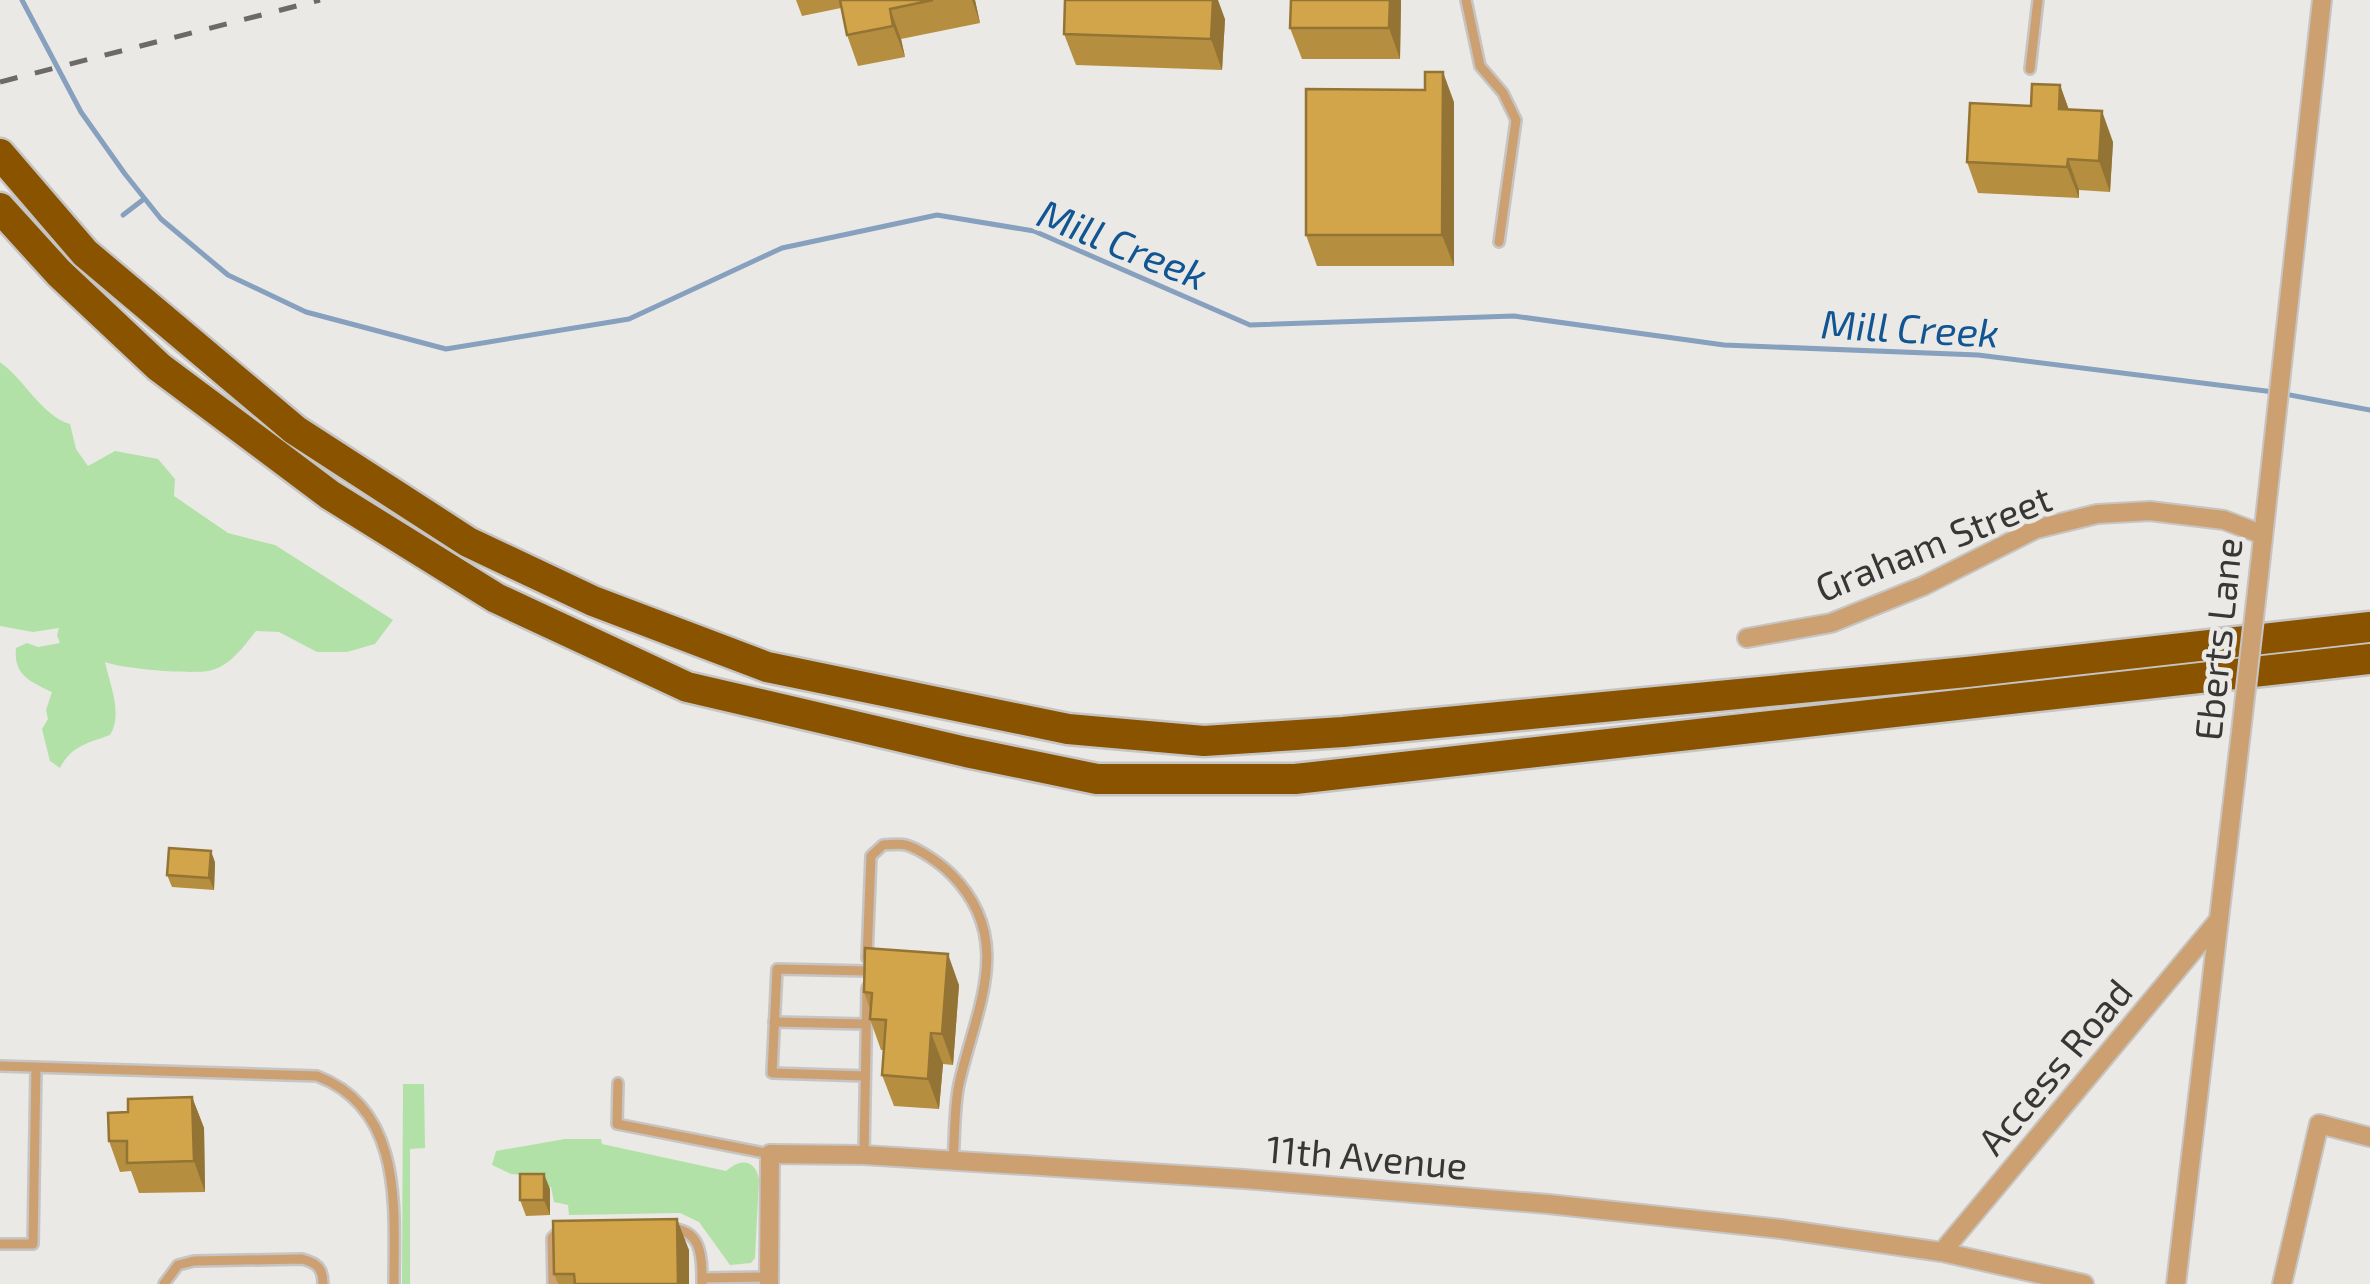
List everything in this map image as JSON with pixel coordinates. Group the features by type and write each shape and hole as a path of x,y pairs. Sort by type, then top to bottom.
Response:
{"highway":[{"path":"0,154 85,253 295,430 468,542 593,601 767,667 1068,729 1204,741 1343,732 1948,674 2370,627"},
{"path":"0,208 59,274 159,367 330,495 496,598 687,687 1097,779 1294,779 2370,659"}],"street":[{"name":"Eberts Lane","path":"2176,1284 2322,0"},
{"name":"Graham Street","path":"1746,638 1831,623 1922,586 2036,529 2097,514 2150,511 2187,515 2224,520 2261,534"},
{"name":"Access Road","path":"1942,1252 2217,921"},
{"path":"2282,1284 2320,1124 2370,1137"},
{"name":"11th Avenue","path":"770,1154 864,1155 1244,1178 1548,1204 1781,1229 1942,1252 2084,1284"},
{"path":"769,1280 770,1154"}],"lane":[{"path":"1466,0 1480,66 1503,92 1516,120 1498,242"},
{"path":"2030,69 2038,0"},
{"path":"864,1155 871,856 883,845 906,845 945,868 970,892 984,926 989,958 984,993 958,1088 953,1161"},
{"path":"865,1076 772,1072 777,969 867,971"},
{"path":"774,1022 866,1024"},
{"path":"0,1066 317,1076 339,1085 362,1108 382,1140 392,1171 394,1284"},
{"path":"0,1244 33,1244 36,1068"},
{"path":"618,1083 617,1124 770,1154"},
{"path":"553,1284 552,1238 566,1228"},
{"path":"665,1228 688,1232 696,1240 702,1254 702,1281 769,1280"},
{"path":"164,1284 178,1265 194,1261 302,1259 316,1263 322,1272 322,1284"}],"green space":[{"path":"0,362 51,413 70,424 76,449 88,466 115,451 158,459 175,479 174,496 228,533 275,545 393,620 375,644 347,652 317,652 279,632 256,631 229,661 208,671 156,670 105,662 114,699 114,727 110,735 75,750 60,768 50,761 42,729 48,719 46,710 52,692 25,676 16,657 16,648 27,643 38,647 60,643 59,628 33,632 0,626"},
{"path":"403,1084 424,1084 425,1148 410,1149 410,1284 402,1284"},
{"path":"565,1139 601,1139 602,1144 726,1171 742,1163 750,1164 759,1179 755,1258 751,1263 730,1265 699,1222 680,1213 569,1215 568,1205 554,1202 551,1187 526,1187 525,1175 511,1174 492,1165 496,1151"}],"building":[{"path":"840,0 933,0 890,9 893,26 847,35"},
{"path":"1065,0 1213,0 1211,39 1064,34"},
{"path":"1291,0 1390,0 1389,28 1290,28"},
{"path":"1425,72 1443,72 1442,235 1306,235 1306,89 1425,90"},
{"path":"2032,84 2060,85 2059,109 2102,111 2099,161 2068,159 2067,167 1967,162 1970,103 2031,106"},
{"path":"169,848 211,851 209,878 167,875"},
{"path":"865,948 948,954 942,1034 931,1033 928,1079 882,1075 886,1020 870,1019 872,993 864,992"},
{"path":"192,1097 194,1161 127,1163 127,1141 109,1141 108,1113 128,1112 128,1099"},
{"path":"520,1174 544,1174 544,1200 520,1200"},
{"path":"677,1219 678,1284 575,1284 574,1274 554,1274 553,1221"}],"waterway":[{"name":"Mill Creek","path":"22,0 81,112 125,174 161,219 228,275 306,312 446,349 629,319 782,248 937,215 1034,231 1250,325 1514,316 1724,345 1978,355 2274,392"},
{"path":"123,215 144,199"},
{"name":"Mill Creek","path":"2285,394 2370,410"}],"railway":[{"path":"0,82 320,0"}]}
